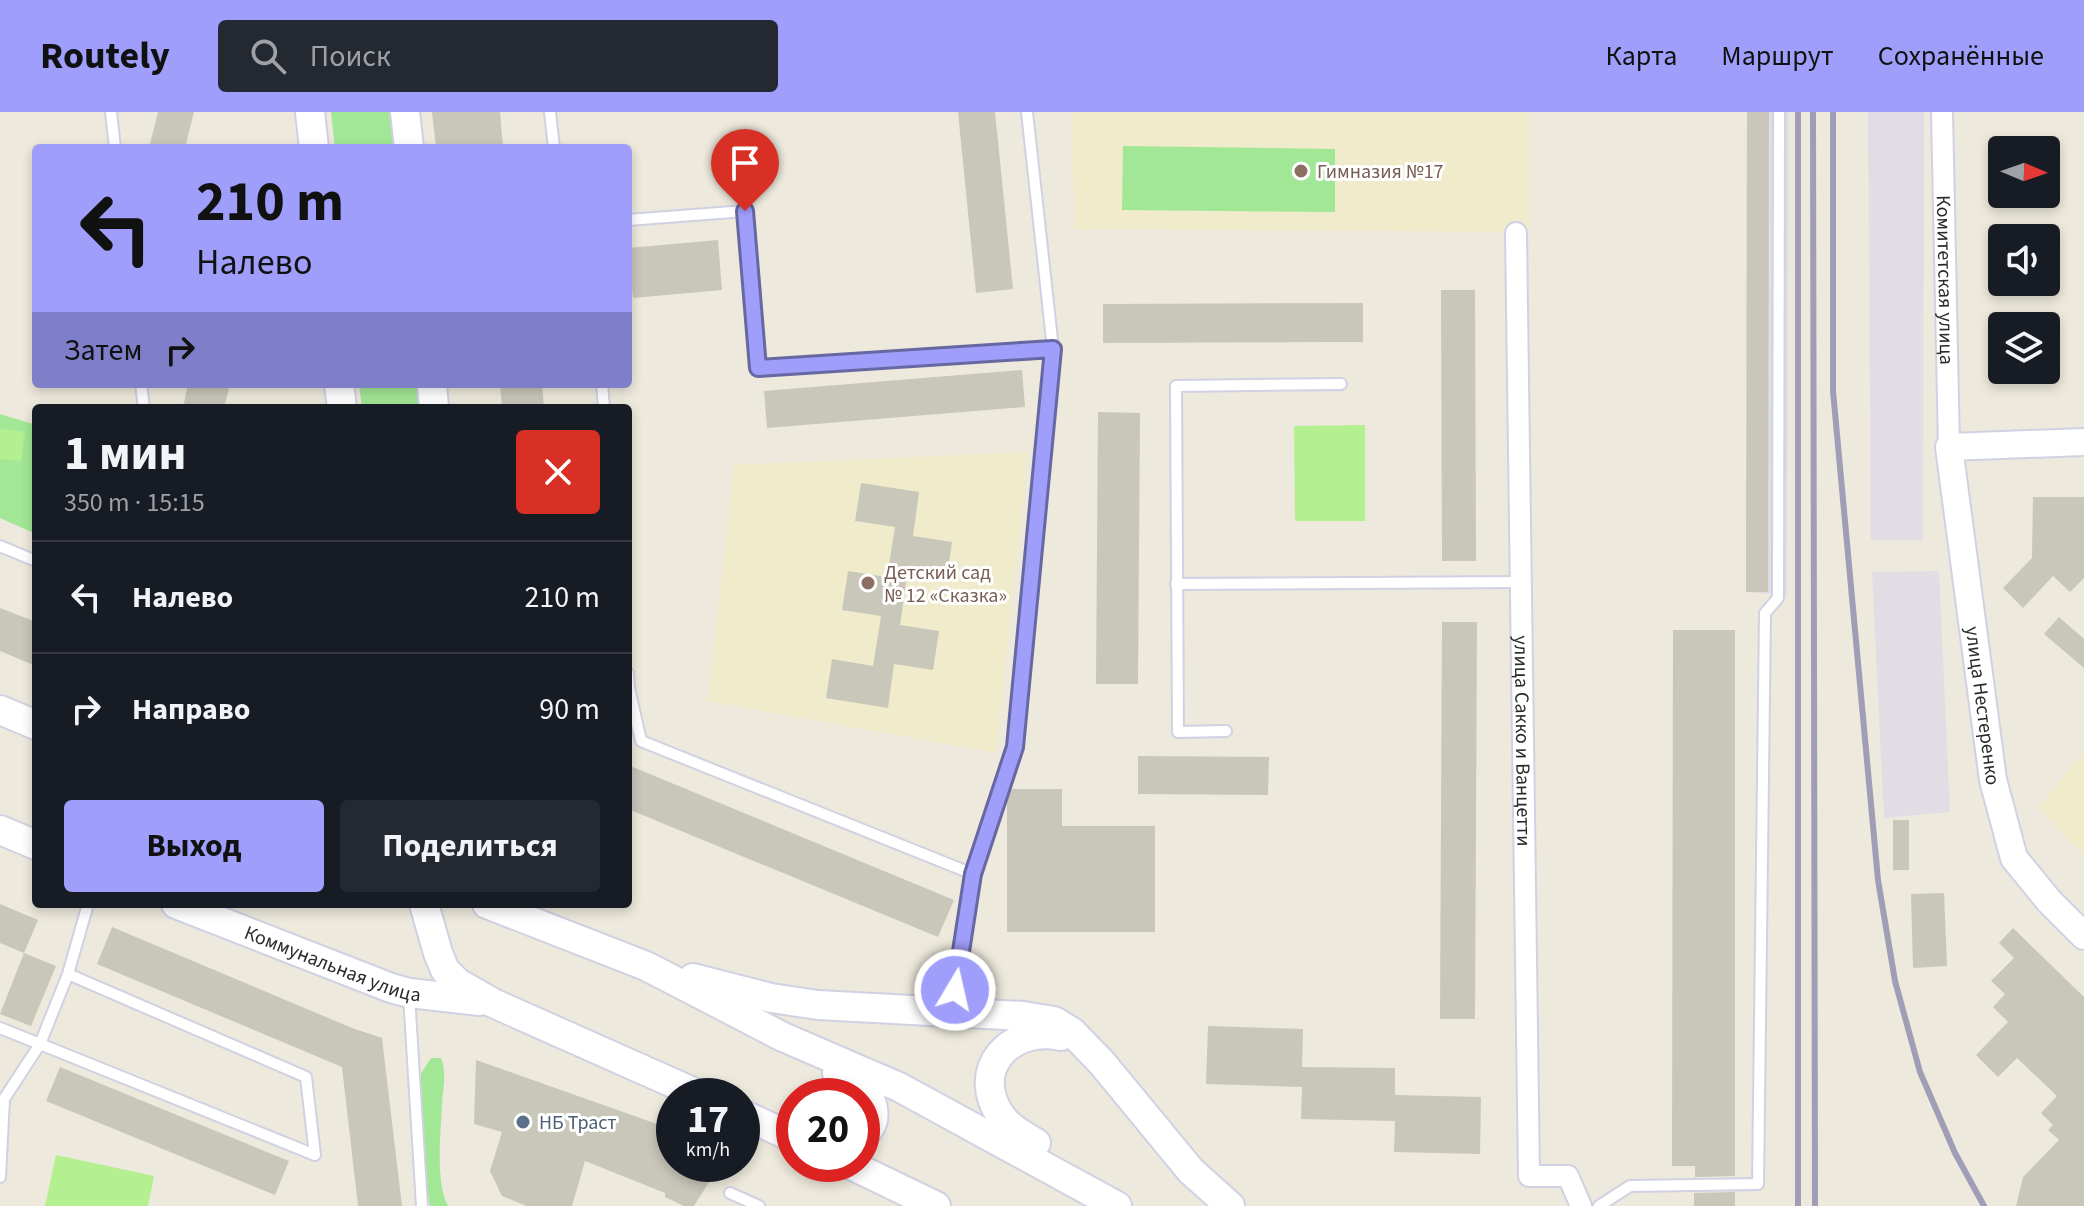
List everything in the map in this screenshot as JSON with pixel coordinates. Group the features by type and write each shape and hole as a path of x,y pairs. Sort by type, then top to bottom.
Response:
{"main road":[{"path":"310,112 314,144"},
{"path":"405,112 409,144"},
{"path":"0,710 32,723"},
{"path":"0,830 32,843"},
{"name":"Коммунальная улица","path":"186,908 409,993 493,1003"},
{"path":"425,908 445,970 458,983 493,1003 662,1078"},
{"path":"504,908 646,966 783,1037 899,1087 1109,1201"},
{"path":"646,966 771,998 818,1005 1023,1016 1054,1021 1072,1032 1102,1063 1191,1171 1230,1206"},
{"path":"1080,1041 1045,1033 1016,1039 997,1059 991,1075 993,1102 1007,1124 1063,1161 1109,1201"},
{"path":"783,1037 844,1078"},
{"path":"880,1180 936,1206"},
{"path":"868,1182 897,1206"}],"street":[{"name":"Комитетская улица","path":"1942,112 1949,447"},
{"name":"улица Сакко и Ванцетти","path":"1516,233 1525,1063 1529,1176 1568,1176 1581,1206"},
{"path":"1949,447 2084,442"},
{"name":"улица Нестеренко","path":"1949,447 1993,780 2010,845 2014,858 2049,901 2084,936"}],"lane":[{"path":"111,112 115,144"},
{"path":"550,112 554,144"},
{"path":"953,1013 973,874 1015,747 1053,349 1027,112"},
{"path":"1599,1206 1630,1186 1758,1184 1765,613 1778,598 1779,112"},
{"path":"632,220 745,211 758,368 1053,349"},
{"path":"1226,731 1178,732 1176,386 1341,384"},
{"path":"0,546 32,559"},
{"path":"1176,584 1522,582"},
{"path":"632,702 641,741 973,874"},
{"path":"0,1177 2,1098 40,1044 68,974 87,908"},
{"path":"0,1028 315,1155 306,1077 68,974"},
{"path":"409,993 422,1206"},
{"path":"730,1193 759,1206"}],"shaded area":[{"name":"Гимназия №17","path":"1071,112 1529,112 1529,232 1075,229"},
{"path":"1747,112 1789,112 1787,596 1746,592"},
{"path":"1868,112 1924,112 1923,540 1871,540"},
{"name":"Детский сад № 12 «Сказка»","path":"1028,452 996,753 708,701 734,465"},
{"path":"1939,571 1950,812 1884,818 1872,572"},
{"path":"2084,751 2084,856 2039,808"}],"green space":[{"path":"331,112 397,112 400,144 335,144"},
{"path":"1123,146 1335,149 1335,212 1122,210"},
{"path":"360,388 424,388 426,404 362,404"},
{"path":"0,414 32,424 32,532 0,518"},
{"path":"1365,425 1365,521 1295,521 1294,426"},
{"path":"0,429 25,432 21,461 0,459"},
{"path":"431,1058 441,1058 444,1069 440,1170 448,1206 430,1206 425,1183 420,1075"},
{"path":"56,1155 154,1176 148,1206 45,1206"}],"building":[{"path":"158,112 194,112 186,144 150,144"},
{"path":"432,112 500,112 503,144 436,144"},
{"path":"958,112 995,112 1013,289 976,293"},
{"path":"1747,112 1769,112 1768,592 1746,592"},
{"path":"718,240 722,290 633,298 632,248"},
{"path":"1441,290 1475,290 1476,561 1442,561"},
{"path":"1363,303 1363,342 1103,343 1103,304"},
{"path":"1022,370 1025,407 767,428 764,391"},
{"path":"187,388 229,388 225,404 184,404"},
{"path":"500,388 542,388 544,404 502,404"},
{"path":"1098,412 1140,413 1138,684 1096,684"},
{"path":"861,483 919,492 913,536 952,542 946,582 907,576 900,625 939,631 933,670 894,664 888,708 826,698 832,659 873,666 881,616 842,610 848,571 887,577 895,527 855,521"},
{"path":"2033,497 2084,497 2084,578 2070,592 2053,576 2023,608 2003,588 2032,558"},
{"path":"0,608 32,620 32,664 0,651"},
{"path":"2059,617 2084,639 2084,668 2044,634"},
{"path":"1442,622 1477,622 1475,1019 1440,1019"},
{"path":"1673,630 1735,630 1735,1176 1695,1177 1695,1166 1672,1166"},
{"path":"1138,756 1269,757 1268,795 1138,794"},
{"path":"632,767 954,900 938,937 632,811"},
{"path":"1010,789 1062,789 1062,826 1155,826 1155,932 1007,932 1007,795"},
{"path":"1893,820 1909,820 1909,870 1893,870"},
{"path":"1944,893 1947,966 1913,968 1911,894"},
{"path":"0,904 38,920 24,953 0,943"},
{"path":"112,927 382,1038 402,1206 358,1206 342,1067 97,964"},
{"path":"2013,928 2084,997 2084,1206 2016,1206 2023,1177 2059,1140 2048,1130 2053,1125 2041,1113 2057,1096 2017,1058 1998,1077 1976,1055 2008,1022 1993,1007 2005,994 1991,981 2014,958 1999,943"},
{"path":"24,953 56,966 31,1026 0,1014"},
{"path":"1208,1026 1303,1029 1302,1067 1395,1068 1395,1095 1481,1097 1480,1154 1394,1152 1395,1121 1301,1119 1302,1087 1206,1084"},
{"path":"476,1060 656,1124 656,1182 709,1182 694,1206 684,1206 665,1197 665,1193 585,1161 572,1206 527,1206 502,1196 490,1171 502,1132 474,1124"},
{"path":"60,1067 289,1161 275,1195 46,1101"},
{"path":"1735,1192 1735,1206 1694,1206 1694,1193"}],"railway":[{"path":"1798,112 1798,1206"},
{"path":"1813,112 1815,1206"},
{"path":"1833,112 1833,391 1878,880 1895,981 1920,1072 1955,1153 1984,1206"}],"place":[{"name":"Гимназия №17","path":"1301,171"},
{"name":"Детский сад № 12 «Сказка»","path":"868,583"},
{"name":"НБ Траст","path":"523,1122"}],"route":[{"path":"745,211 758,368 1053,349 1015,747 973,874 955,990"}]}
